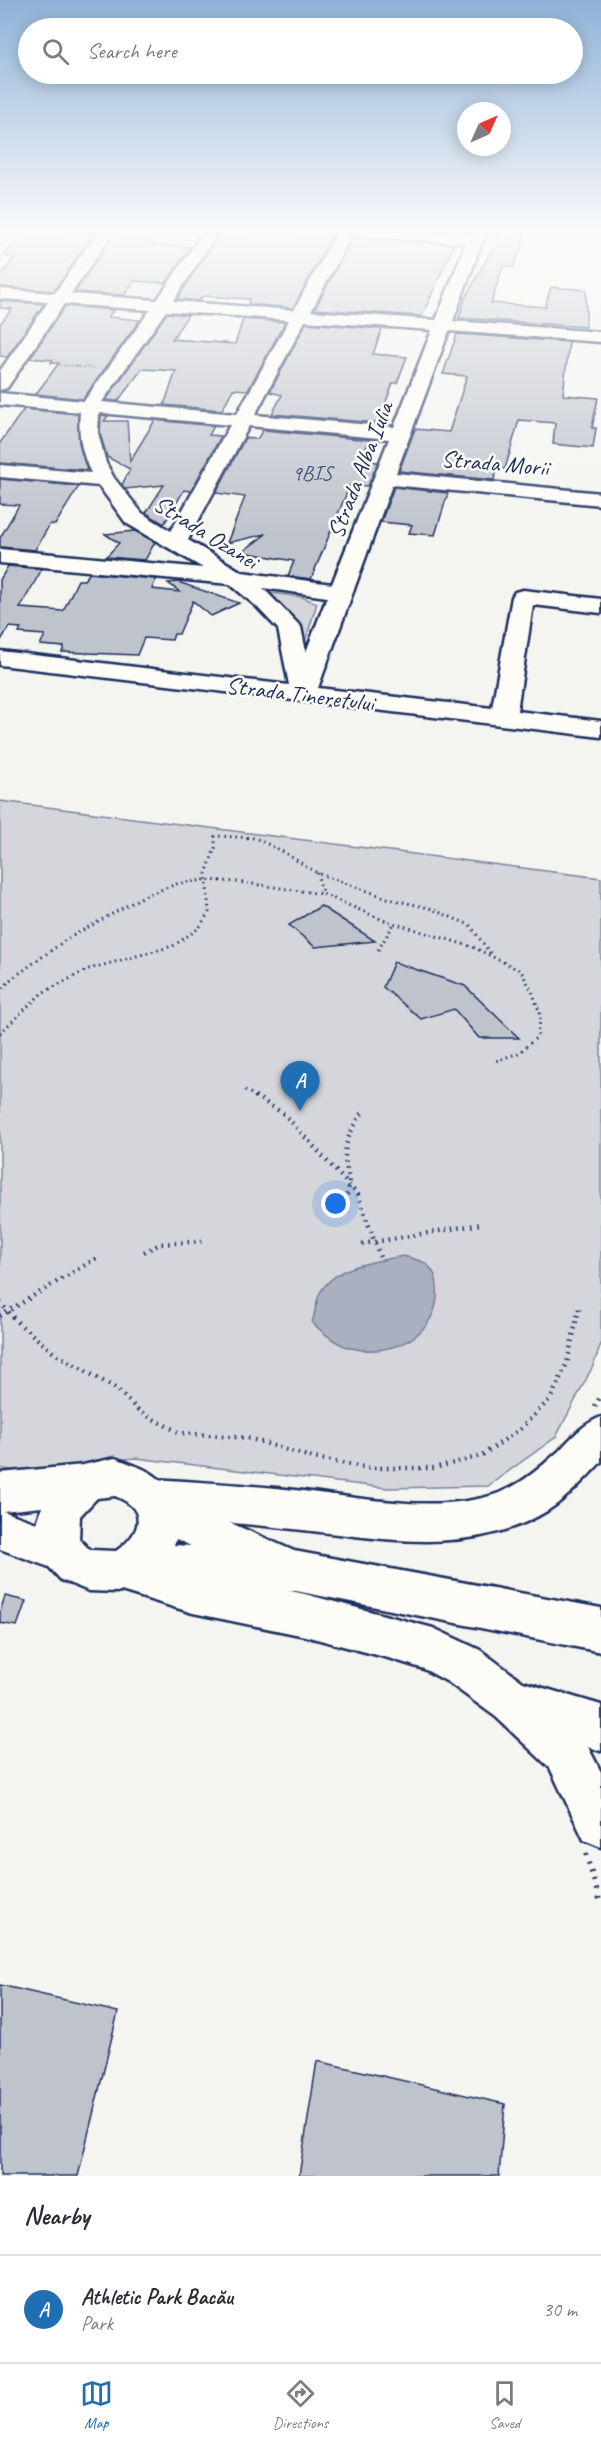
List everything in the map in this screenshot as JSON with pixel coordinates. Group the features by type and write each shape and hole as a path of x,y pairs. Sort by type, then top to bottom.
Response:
{"street":[{"path":"0,384 35,333"},
{"path":"90,406 142,333"},
{"path":"175,544 290,333"},
{"name":"Strada Alba Iulia","path":"303,694 440,333"},
{"path":"530,333 601,337"},
{"path":"0,399 243,418 402,434"},
{"name":"Strada Ozanei","path":"90,406 88,433 96,463 105,480 134,518 236,579 264,601 289,627 303,694"},
{"path":"0,471 105,480"},
{"name":"Strada Morii","path":"384,478 601,499"},
{"path":"0,556 236,579 340,592"},
{"path":"502,717 523,597 601,606"},
{"name":"Strada Tineretului","path":"0,658 601,729"},
{"path":"156,1505 224,1502 430,1523 482,1518 523,1502 552,1482 596,1425"},
{"path":"127,1567 147,1553 156,1540 159,1525 156,1505 143,1487 130,1480 115,1477 100,1478 85,1484 72,1493 62,1507 57,1522 57,1537 62,1552 72,1563 86,1570 102,1573 127,1567 296,1571 601,1630"},
{"path":"0,1492 85,1484"},
{"path":"156,1505 296,1571"},
{"path":"0,1529 62,1552"},
{"path":"127,1567 193,1593 305,1615 422,1647 464,1666 512,1701 566,1752 592,1833"},
{"path":"512,1701 601,1728"}],"path":[{"path":"61,364 94,368"},
{"path":"0,1033 42,993 89,969 173,946 199,928 209,912 206,880 215,848 215,836 255,838 280,850 317,873 390,899 429,908 470,926 492,957"},
{"path":"317,873 323,894"},
{"path":"0,993 10,980 67,939 144,896 178,883 206,880 238,882 323,894 394,924 473,947 520,971 532,991 542,1017 537,1037 519,1053 495,1061"},
{"path":"378,950 394,924"},
{"path":"245,1090 285,1114 358,1195 380,1257"},
{"path":"347,1195 351,1188 344,1157 348,1139 363,1110"},
{"path":"362,1244 481,1224"},
{"path":"144,1252 160,1244 202,1241"},
{"path":"0,1316 100,1256"},
{"path":"0,1302 17,1322 54,1353 117,1389 140,1412 180,1433 248,1438 314,1458 369,1468 434,1468 481,1456 519,1430 551,1398 567,1363 580,1304"},
{"path":"596,1425 601,1395"},
{"path":"592,1833 601,1905"}],"shaded area":[{"path":"272,593 302,597 317,603 306,639 303,640 268,595"},
{"path":"0,801 601,878 601,1344 593,1366 556,1437 488,1486 387,1488 136,1458 94,1462 35,1475 0,1468"}],"water":[{"path":"403,1256 425,1263 432,1271 437,1284 436,1304 431,1318 411,1339 382,1349 351,1348 335,1341 312,1323 319,1295 334,1277 355,1266"}],"building":[{"path":"0,333 24,333 7,357 0,356"},
{"path":"47,333 131,333 83,399 36,394 59,363 51,363 53,360 30,358"},
{"path":"153,333 176,333 172,339 235,344 239,333 279,333 248,390 233,389 222,410 164,405 176,371 142,369 118,401 106,400"},
{"path":"301,333 381,333 373,354 407,357 397,383 393,383 378,423 272,414 282,395 270,392"},
{"path":"457,334 569,342 563,395 598,398 592,428 596,428 593,448 553,444 555,423 519,420 505,469 497,469 494,480 399,471 415,429 449,432 467,376 443,374"},
{"path":"24,409 78,414 79,443 87,470 0,463 0,443"},
{"path":"101,415 108,416 104,421 127,421 130,461 155,420 214,426 209,435 221,436 191,491 184,490 164,524 146,513 164,485 125,489 122,485 130,469 107,457 100,433"},
{"path":"263,430 370,440 360,460 378,462 368,486 350,485 311,579 288,576 294,561 242,552 266,534 227,543 245,497 216,493 245,438 257,439"},
{"path":"0,479 79,486 55,525 50,524 35,550 0,547 0,538 19,505 0,504"},
{"path":"394,487 448,493 435,535 409,533 412,525 381,522"},
{"path":"135,531 155,542 145,560 106,557 119,543 105,534"},
{"path":"8,566 42,569 20,608 63,611 78,580 84,580 90,573 156,579 152,589 180,592 168,583 178,582 239,603 211,616 193,601 179,634 174,634 172,640 144,638 137,655 62,652 64,647 40,645 45,635 19,633 21,628 9,627 0,642 0,580"},
{"path":"321,906 375,941 315,947 289,925"},
{"path":"394,962 465,986 519,1038 479,1038 454,1009 421,1019 383,987"},
{"path":"5,1596 26,1601 17,1626 0,1623 0,1612"},
{"path":"0,1985 118,2012 78,2176 0,2176"},
{"path":"317,2061 505,2104 499,2176 299,2176"}],"place":[{"name":"Athletic Park Bacău","path":"300,1111"}]}
